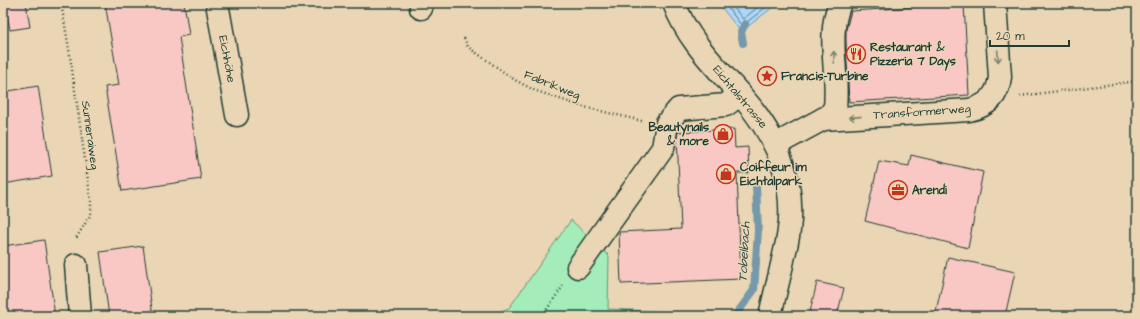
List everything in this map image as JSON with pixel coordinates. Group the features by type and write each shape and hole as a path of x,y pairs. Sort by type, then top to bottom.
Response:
{"street":[{"name":"Eichhöhe","path":"216,3 237,115"},
{"name":"Eichtalstrasse","path":"674,3 678,14 700,48 757,114 775,145 785,169 790,195 791,212 789,232 770,316"},
{"path":"775,145 830,115 835,107 833,29 836,13 840,3"},
{"name":"Transformerweg","path":"823,119 969,110 983,105 997,90 1000,77 995,3"},
{"path":"578,267 663,148 667,123 678,109 726,105 740,94"},
{"path":"76,265 80,316"}],"path":[{"name":"Sunneraiweg","path":"62,3 91,201 91,214 74,241 76,265"},
{"name":"Fabrikweg","path":"464,38 468,48 515,80 534,90 595,110 648,122"},
{"path":"1024,96 1137,81"}],"green space":[{"path":"571,220 609,256 608,309 735,316 487,316 509,308"}],"water":[{"path":"718,3 778,3 741,32"}],"building":[{"path":"5,3 26,3 30,27 10,30"},
{"path":"105,3 184,3 189,35 179,37 201,179 122,191 105,87 119,85"},
{"path":"964,4 969,95 849,102 846,30 851,11"},
{"path":"38,86 52,176 3,184 3,92"},
{"path":"734,129 735,148 748,147 749,173 737,173 741,279 621,284 619,232 681,229 678,132"},
{"path":"911,155 983,172 968,248 865,221 879,161 909,166"},
{"path":"44,240 55,316 3,316 3,246"},
{"path":"143,246 153,316 109,316 100,252"},
{"path":"948,257 1015,272 1005,316 935,316"},
{"path":"817,282 844,288 837,316 809,316"}],"waterway":[{"name":"Tobelbach","path":"743,43 741,32 745,24"},
{"name":"Tobelbach","path":"735,316 754,290 758,231 756,184"}],"place":[{"name":"Restaurant & Pizzeria 7 Days","path":"856,54"},
{"name":"Francis-Turbine","path":"767,76"},
{"name":"Beautynails & more","path":"723,134"},
{"name":"Coiffeur im Eichtalpark","path":"726,174"},
{"name":"Arendi","path":"898,190"}]}
